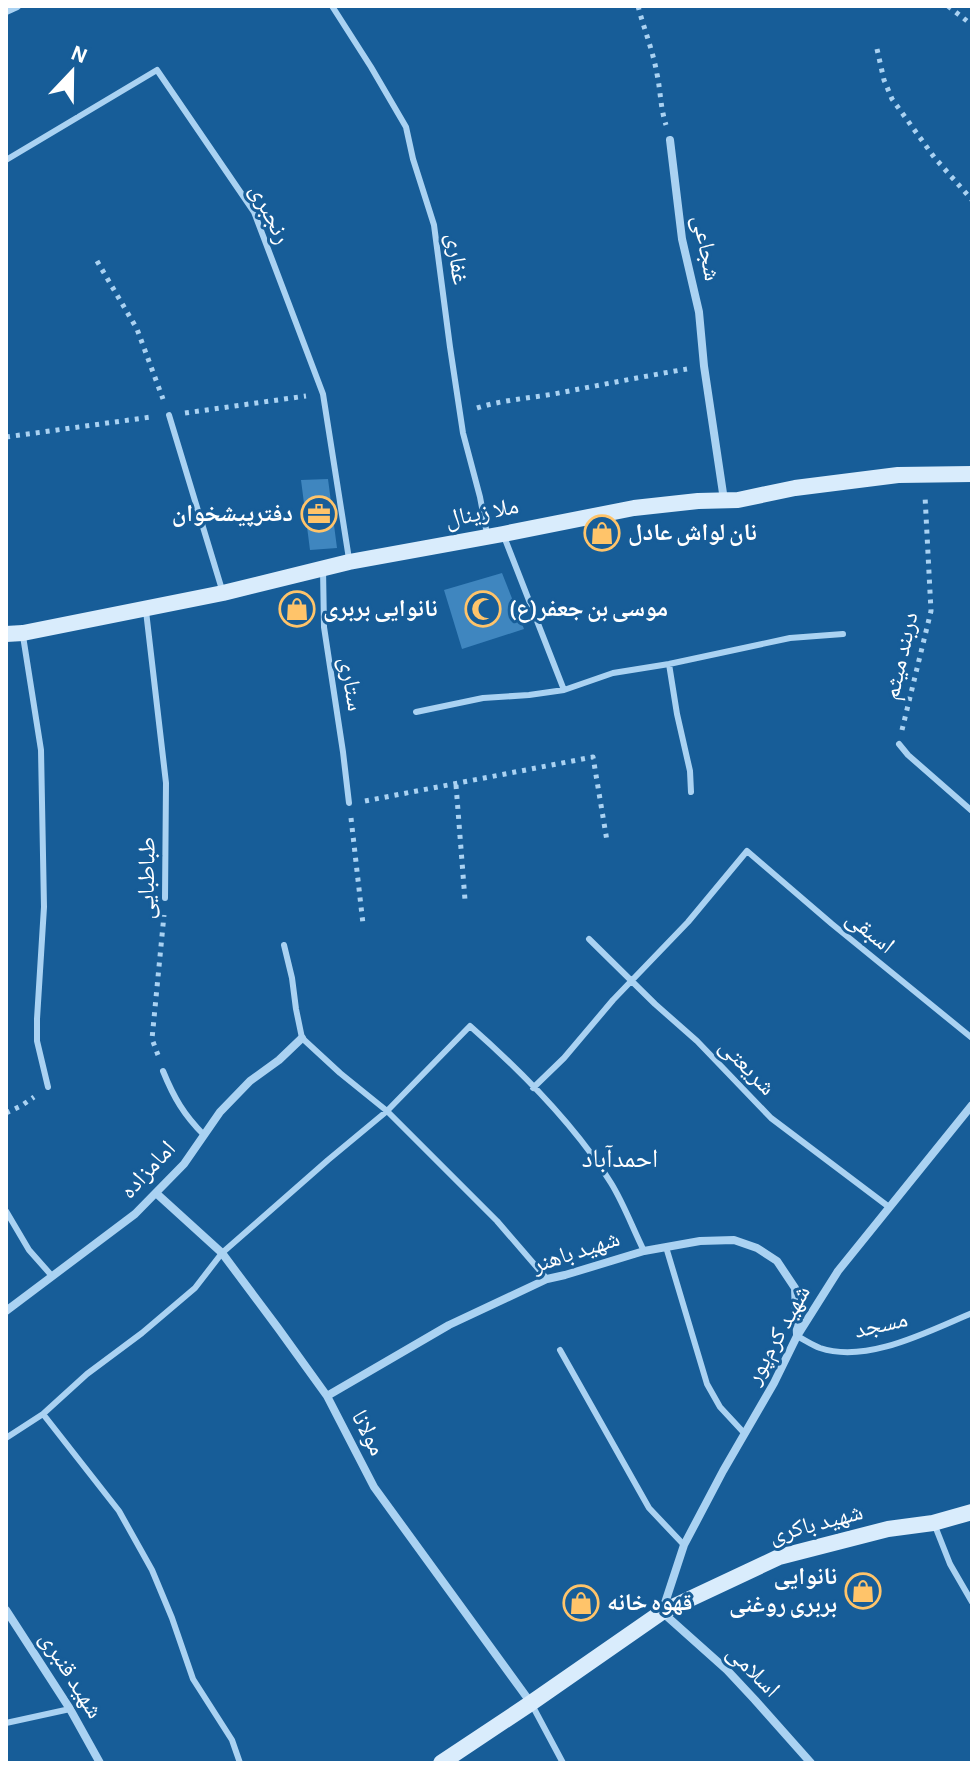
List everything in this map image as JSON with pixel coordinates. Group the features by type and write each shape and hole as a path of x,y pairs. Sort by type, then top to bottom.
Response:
{"main road":[{"name":"ملا زینال","path":"14,633 223,593 349,562 634,508 738,500 795,488 883,477 972,474"},
{"name":"شهید باکری","path":"441,1763 662,1612 779,1557 888,1529 933,1523 972,1512"}],"street":[{"path":"6,11 17,6"},
{"name":"شجاعی","path":"670,140 682,239 699,312 724,500"},
{"name":"امامزاده","path":"6,1311 135,1214 184,1164 220,1112 250,1081 302,1038"},
{"name":"شهید کرم‌پور","path":"662,1612 684,1545 797,1336 838,1271 972,1105"},
{"name":"مولانا","path":"156,1193 222,1253 327,1396 374,1487 531,1703"},
{"name":"شهید باهنر","path":"327,1396 449,1325 547,1279 644,1251 700,1241 734,1240 757,1248 777,1261 795,1288 797,1336"},
{"name":"شهید قنبری","path":"6,1610 70,1709 100,1763"},
{"name":"اسلامی","path":"662,1612 727,1670 811,1763"}],"lane":[{"name":"غفاری","path":"332,6 406,127 434,225 463,433 480,497 564,690"},
{"name":"رنجبری","path":"6,160 157,70 254,212 323,394 349,562"},
{"path":"169,415 223,593"},
{"name":"ستاری","path":"323,569 324,627 349,803"},
{"name":"طباطبایی","path":"145,607 166,783 165,898"},
{"path":"14,633 41,750 44,907 37,1030 48,1087"},
{"path":"416,712 483,698 564,690 613,673 790,638 843,634"},
{"path":"669,664 690,771 691,792"},
{"path":"899,744 972,811"},
{"name":"اسبقی","path":"632,982 709,898 747,851 972,1038"},
{"name":"شریعتی","path":"589,939 697,1041 771,1118 889,1207"},
{"path":"284,945 302,1038 387,1111 497,1221 547,1279"},
{"path":"533,1088 632,982"},
{"path":"6,1438 43,1414 87,1374 195,1288 222,1253 387,1111 470,1026 571,1128 595,1159 613,1187 644,1251"},
{"path":"163,1071 174,1099 190,1122 204,1135"},
{"path":"6,1211 29,1250 52,1276"},
{"path":"666,1247 707,1384 720,1407 745,1434"},
{"name":"مسجد","path":"797,1336 821,1348 844,1352 876,1350 972,1313"},
{"path":"560,1350 649,1508 684,1545"},
{"path":"43,1414 119,1511 152,1570 193,1679 232,1740 240,1763"},
{"path":"933,1523 950,1564 972,1602"},
{"path":"531,1703 563,1763"},
{"path":"6,1723 70,1709"}],"path":[{"path":"638,6 658,77 660,106 670,140"},
{"path":"948,6 972,25"},
{"path":"877,49 892,99 934,157 972,200"},
{"path":"97,261 137,329 169,415"},
{"path":"461,412 491,403 704,366"},
{"name":"دربند میثم","path":"899,744 931,611 924,475"},
{"path":"363,924 349,803 593,757 607,841"},
{"path":"456,784 465,900"},
{"name":"طباطبایی","path":"163,1071 152,1039 164,935 165,898"},
{"path":"6,1113 48,1087"}],"building":[{"name":"دفترپیشخوان","path":"328,479 337,548 310,550 301,480"},
{"name":"موسی بن جعفر(ع)","path":"502,573 524,629 462,649 444,590"}],"place":[{"name":"دفترپیشخوان","path":"319,514"},
{"name":"نان لواش عادل","path":"602,533"},
{"name":"نانوایی بربری","path":"297,609"},
{"name":"موسی بن جعفر(ع)","path":"483,609"},
{"name":"نانوایی بربری روغنی","path":"863,1591"},
{"name":"قهوه خانه","path":"581,1603"}],"district":[{"name":"احمدآباد","path":"620,1159"}]}
